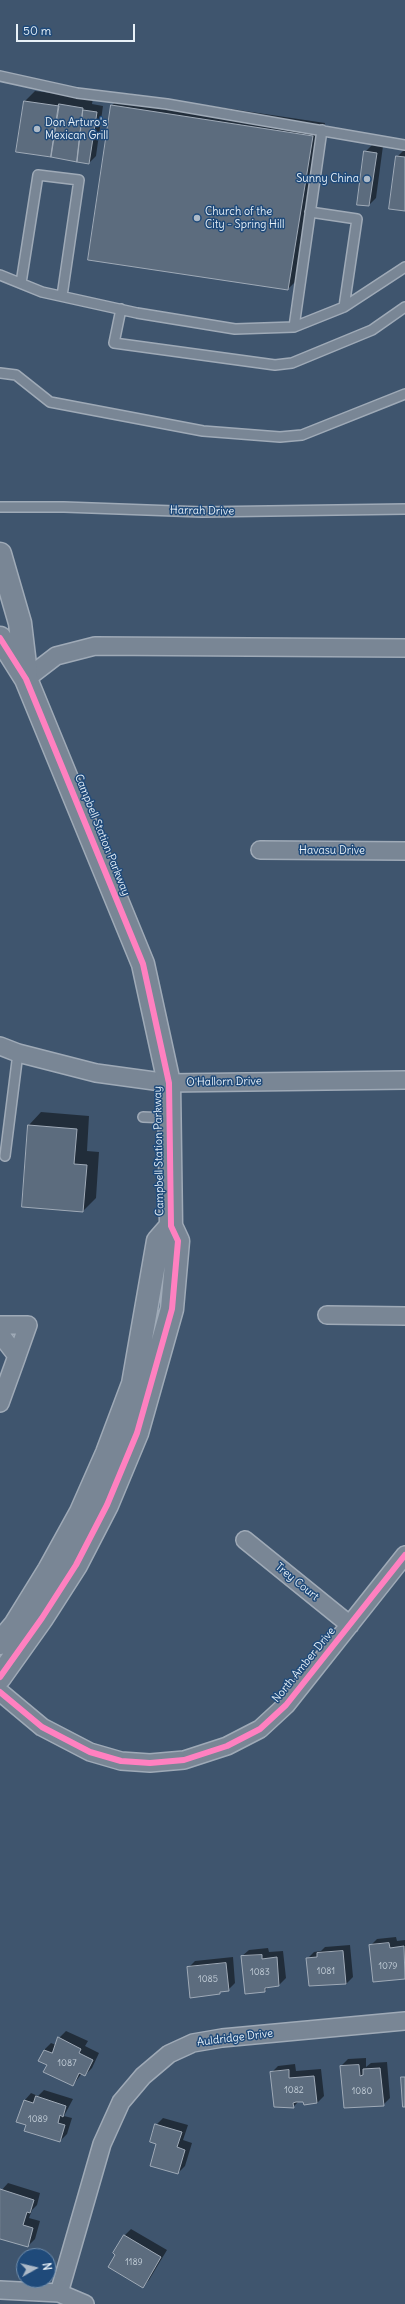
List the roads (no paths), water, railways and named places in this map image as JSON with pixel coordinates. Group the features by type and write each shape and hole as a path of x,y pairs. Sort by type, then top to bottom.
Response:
{"street":[{"name":"Campbell Station Parkway","path":"0,554 20,623 26,679"},
{"name":"Campbell Station Parkway","path":"0,638 26,679 143,964 168,1082 171,1226 178,1241 172,1309 136,1433 107,1505 76,1565 42,1618 0,1677"},
{"path":"26,679 56,656 95,646 405,648"},
{"name":"Havasu Drive","path":"260,850 405,851"},
{"name":"O'Hallorn Drive","path":"0,1046 18,1053 96,1073 168,1082 405,1080"},
{"name":"Campbell Station Parkway","path":"0,1643 15,1625 50,1570 82,1512 107,1453 133,1384 158,1241 171,1226"},
{"path":"328,1315 405,1316"},
{"path":"0,1325 28,1325 0,1402"},
{"path":"0,1334 17,1356"},
{"name":"Trey Court","path":"245,1540 350,1625"},
{"name":"North Amber Drive","path":"0,1692 42,1727 90,1752 121,1761 150,1763 184,1760 226,1746 260,1729 286,1705 405,1555"},
{"name":"Auldridge Drive","path":"59,2293 102,2144 120,2102 143,2076 169,2054 193,2043 222,2038 405,2021"},
{"path":"0,2290 59,2293 85,2304"}],"lane":[{"path":"0,76 77,92 167,104 405,145"},
{"path":"294,327 322,130"},
{"path":"21,283 38,175 80,180 62,296"},
{"path":"310,212 357,219 344,307"},
{"path":"0,275 42,292 121,309 235,329 294,327 344,307 405,266"},
{"path":"121,309 114,343 276,365 292,363 372,330 405,307"},
{"path":"0,373 16,375 50,402 203,431 280,438 302,435 405,394"},
{"name":"Harrah Drive","path":"0,507 64,506 202,512 405,509"},
{"path":"5,1156 18,1053"},
{"path":"143,1117 169,1118"}],"place":[{"name":"Don Arturo's Mexican Grill","path":"37,129"},
{"name":"Sunny China","path":"367,179"},
{"name":"Church of the City - Spring Hill","path":"197,218"}]}
